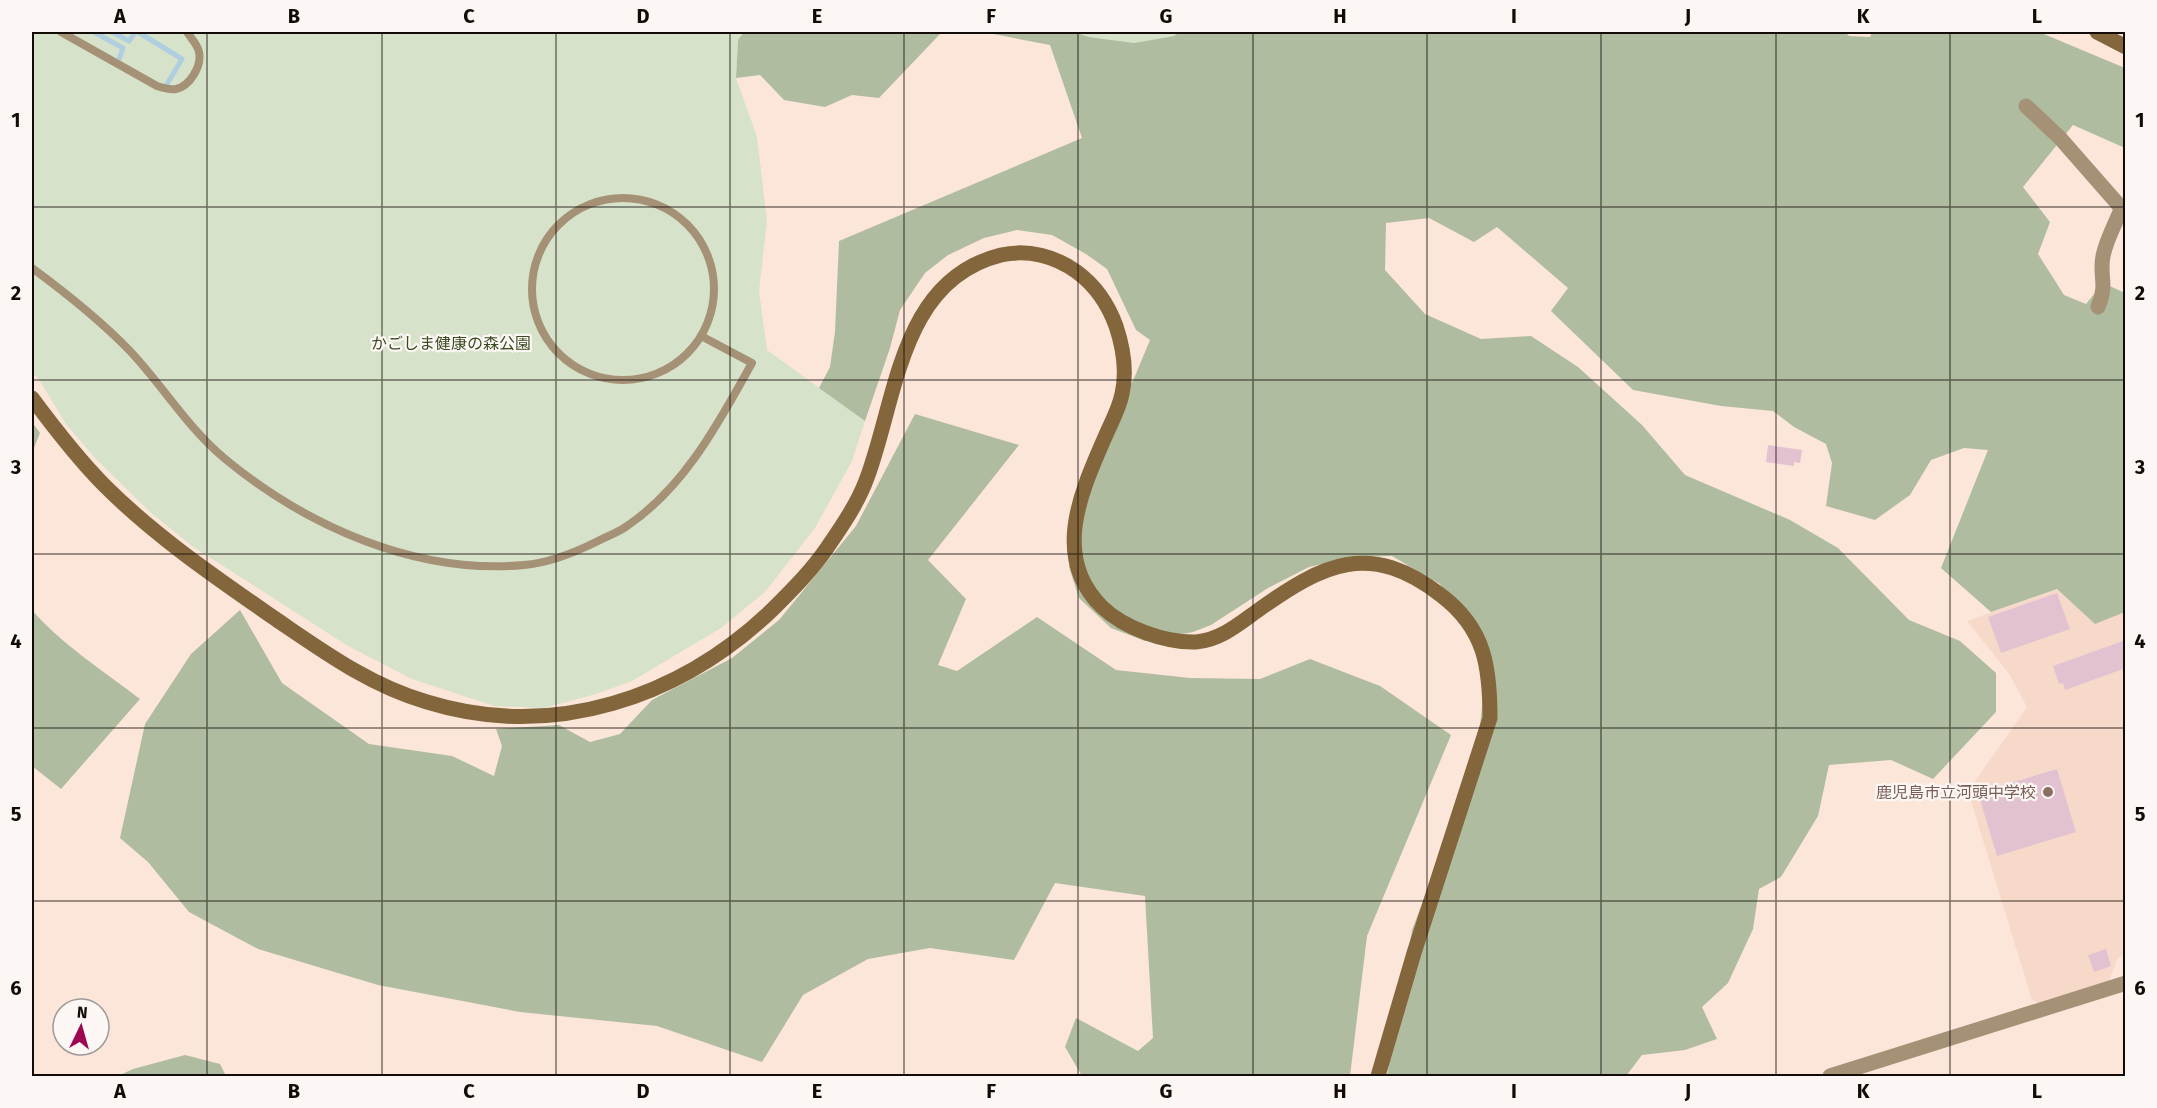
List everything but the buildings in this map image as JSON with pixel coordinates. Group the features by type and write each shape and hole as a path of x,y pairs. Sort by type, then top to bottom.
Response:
{"street":[{"path":"2097,32 2126,47"},
{"path":"2026,106 2060,138 2125,211 2120,212 2105,246 2102,259 2104,292 2098,307"},
{"path":"32,398 90,469 144,522 249,600 351,670 393,690 460,711 521,718 582,712 663,685 699,667 731,645 795,587 822,555 860,496 905,351 920,316 934,296 964,271 999,255 1030,252 1050,257 1080,273 1107,303 1120,339 1124,359 1122,394 1079,501 1074,540 1081,582 1105,610 1122,623 1138,630 1196,642 1225,634 1305,580 1327,571 1344,565 1387,564 1403,570 1449,600 1480,643 1487,662 1490,718 1417,943 1378,1077"},
{"path":"1830,1077 2126,983"}],"lane":[{"path":"61,32 157,86 177,89 189,82 199,65 199,51 187,32"},
{"path":"612,198 638,199 662,207 682,220 699,236 710,259 715,282 712,311 703,337 669,368 642,379 619,381 599,378 579,369 556,351 540,330 533,312 531,289 535,263 542,244 552,229 569,214 588,204 612,198"},
{"path":"32,268 94,317 131,352 195,431 223,458 286,503 353,537 389,549 432,560 480,566 526,565 563,556 627,527 654,504 684,473 717,424 752,363 703,337"}],"shaded area":[{"name":"鹿児島市立河頭中学校","path":"2057,589 2095,624 2125,612 2125,955 2118,958 2109,981 2038,1003 2032,1000 1970,798 1971,787 2027,707 2010,675 1967,621"}],"green space":[{"name":"かごしま健康の森公園","path":"32,32 744,32 738,40 736,78 757,137 767,221 759,291 767,350 865,421 852,461 815,528 765,592 721,628 632,681 596,694 544,708 494,706 412,679 348,646 192,546 150,512 94,457 66,424 32,372"},
{"path":"744,32 982,32 941,33 879,98 852,95 825,107 784,100 760,75 736,78 738,40"},
{"path":"983,32 1074,32 1089,37 1134,43 1174,36 1179,32 1845,32 1849,36 1870,37 1872,32 2039,32 2125,68 2125,148 2073,125 2023,187 2050,222 2038,254 2064,295 2086,304 2103,283 2125,293 2125,612 2095,624 2057,589 1991,612 1941,568 1988,450 1964,448 1931,460 1910,495 1875,520 1826,506 1832,463 1826,444 1794,427 1773,411 1721,406 1633,390 1551,311 1568,288 1497,227 1474,242 1429,218 1386,223 1385,270 1425,314 1481,339 1531,336 1578,367 1642,425 1685,475 1790,520 1838,548 1909,620 1960,641 1996,673 1996,712 1933,779 1891,760 1829,765 1818,816 1781,877 1759,889 1753,929 1728,983 1702,1007 1717,1039 1685,1050 1642,1055 1626,1076 1387,1076 1412,930 1428,888 1480,726 1484,689 1477,653 1440,584 1392,556 1352,557 1309,567 1268,588 1211,625 1193,632 1145,641 1111,628 1079,598 1069,567 1072,510 1150,340 1136,330 1107,269 1052,235 1017,230 984,238 948,255 925,273 900,310 890,348 865,421 819,388 830,367 835,332 839,241 1082,138 1050,45"},
{"path":"1074,32 1179,32 1174,36 1134,43 1089,37"},
{"path":"915,414 1019,445 928,560 966,599 938,665 957,671 1037,617 1116,670 1190,678 1260,679 1310,659 1380,686 1451,735 1367,936 1350,1076 1082,1076 1065,1047 1076,1018 1138,1051 1153,1038 1145,896 1055,883 1014,960 930,948 868,959 803,995 762,1062 657,1026 520,1012 378,985 258,949 189,912 148,862 120,838 145,724 191,654 240,610 282,683 369,744 452,756 494,776 502,746 496,729 559,725 590,742 620,734 652,700 732,658 779,620 856,526"},
{"path":"32,422 40,433 32,453"},
{"path":"32,610 70,646 140,699 61,789 32,766"},
{"path":"185,1055 220,1064 226,1076 118,1076 133,1069"}],"waterway":[{"path":"94,32 123,48 117,65 119,66"},
{"path":"112,32 129,41 135,32"},
{"path":"138,32 182,59 164,89"}],"place":[{"name":"鹿児島市立河頭中学校","path":"2048,792"}]}
